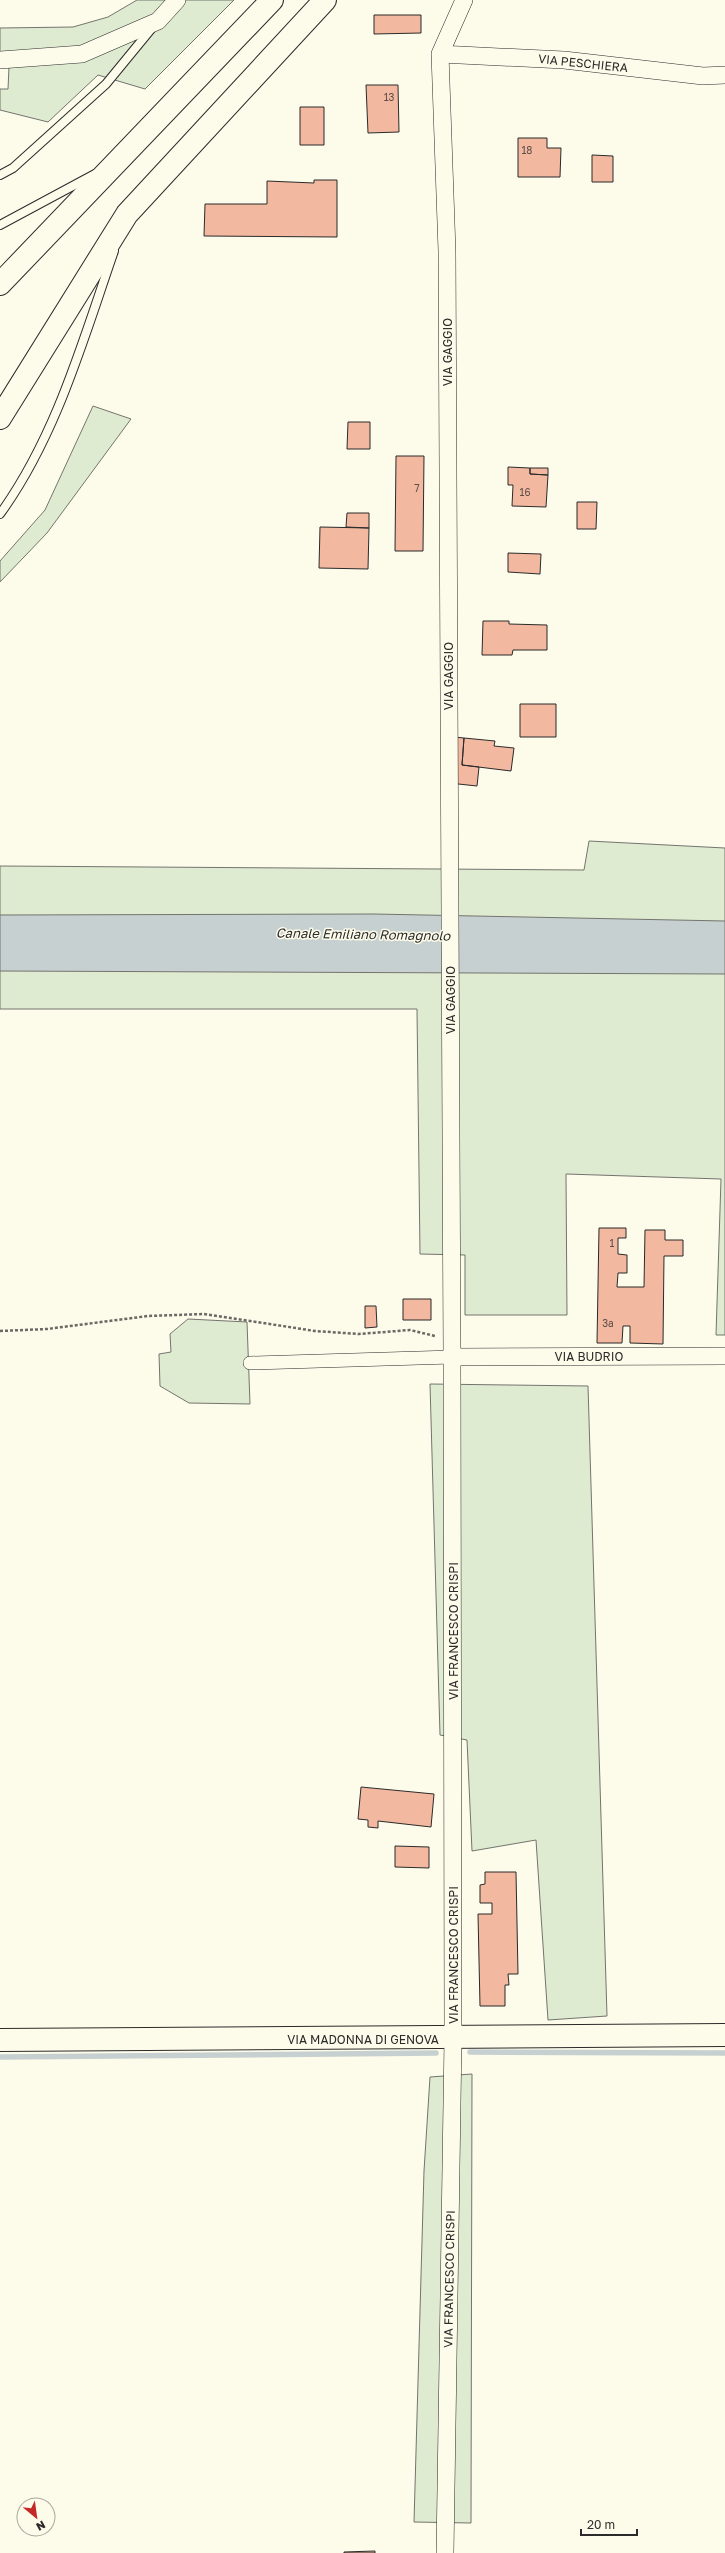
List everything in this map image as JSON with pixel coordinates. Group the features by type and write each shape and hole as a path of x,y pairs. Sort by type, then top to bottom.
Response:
{"main road":[{"path":"0,284 123,158 272,0"},
{"path":"0,418 127,214 325,0"},
{"name":"VIA MADONNA DI GENOVA","path":"0,2040 725,2036"}],"street":[{"path":"0,60 82,54 158,21 177,0"},
{"name":"VIA GAGGIO","path":"452,1352 447,258 440,54 464,0"},
{"name":"VIA PESCHIERA","path":"440,54 564,60 703,76 725,75"},
{"path":"250,1362 452,1352"},
{"name":"VIA BUDRIO","path":"452,1352 725,1356"},
{"name":"VIA FRANCESCO CRISPI","path":"445,2553 453,2038 452,1352"}],"lane":[{"path":"0,175 13,168 106,84 158,21"},
{"path":"0,225 123,158"},
{"path":"0,514 21,484 69,380 127,214"}],"path":[{"path":"0,1332 47,1329 148,1316 204,1314 315,1331 359,1334 410,1330 430,1333 452,1352"}],"green space":[{"path":"137,0 234,0 145,89 98,75 48,122 0,110 0,89 8,89 9,67 0,67 0,28 73,27 108,17"},
{"path":"93,406 131,419 47,533 0,582 0,561 45,510"},
{"path":"589,841 725,848 725,1335 716,1335 721,1179 566,1174 567,1315 465,1315 465,1255 420,1254 417,1009 0,1009 0,866 584,870"},
{"path":"188,1319 247,1322 250,1404 189,1403 160,1386 159,1354 171,1352 170,1334"},
{"path":"430,1384 588,1386 607,2016 548,2020 536,1840 472,1851 467,1740 440,1735"},
{"path":"472,2074 471,2523 414,2522 424,2171 430,2077"}],"water":[{"name":"Canale Emiliano Romagnolo","path":"374,914 725,921 725,974 0,971 0,915"}],"building":[{"path":"374,15 421,15 421,33 374,34"},
{"path":"366,85 398,85 399,132 368,133"},
{"path":"300,107 324,107 324,145 300,145"},
{"path":"518,138 547,138 547,148 561,148 560,177 518,177"},
{"path":"592,155 613,156 613,182 592,182"},
{"path":"314,180 337,180 337,237 204,236 205,204 267,204 267,181 314,183"},
{"path":"348,422 370,422 370,449 347,449"},
{"path":"396,456 424,456 423,551 395,551"},
{"path":"508,467 530,468 530,474 548,475 546,507 512,506 513,485 508,485"},
{"path":"530,468 548,468 548,475 530,474"},
{"path":"577,502 597,502 596,529 577,529"},
{"path":"347,513 369,513 369,528 346,527"},
{"path":"320,527 369,528 368,569 319,568"},
{"path":"508,553 541,554 540,574 508,572"},
{"path":"483,621 509,621 509,624 547,625 547,650 513,650 512,655 482,655"},
{"path":"520,704 556,704 556,737 520,737"},
{"path":"454,737 464,738 462,765 479,767 477,786 449,783"},
{"path":"464,738 495,741 494,746 514,748 511,771 462,765"},
{"path":"599,1228 626,1228 626,1238 618,1238 618,1254 627,1255 627,1273 618,1273 617,1287 644,1287 645,1230 665,1230 665,1240 683,1240 683,1256 664,1256 663,1344 630,1343 630,1326 623,1326 622,1343 597,1343"},
{"path":"403,1299 431,1299 431,1320 403,1320"},
{"path":"365,1306 376,1306 377,1327 365,1328"},
{"path":"361,1787 434,1794 431,1827 378,1821 378,1828 368,1827 368,1820 358,1819"},
{"path":"395,1846 429,1847 429,1868 395,1867"},
{"path":"485,1872 516,1872 518,1974 508,1974 509,1985 505,1985 505,2006 480,2006 478,1914 492,1914 492,1903 480,1903 480,1885 485,1884"},
{"path":"375,2551 375,2553 344,2553 344,2552"}],"waterway":[{"path":"470,2052 725,2053"},
{"path":"0,2057 436,2053"}]}
